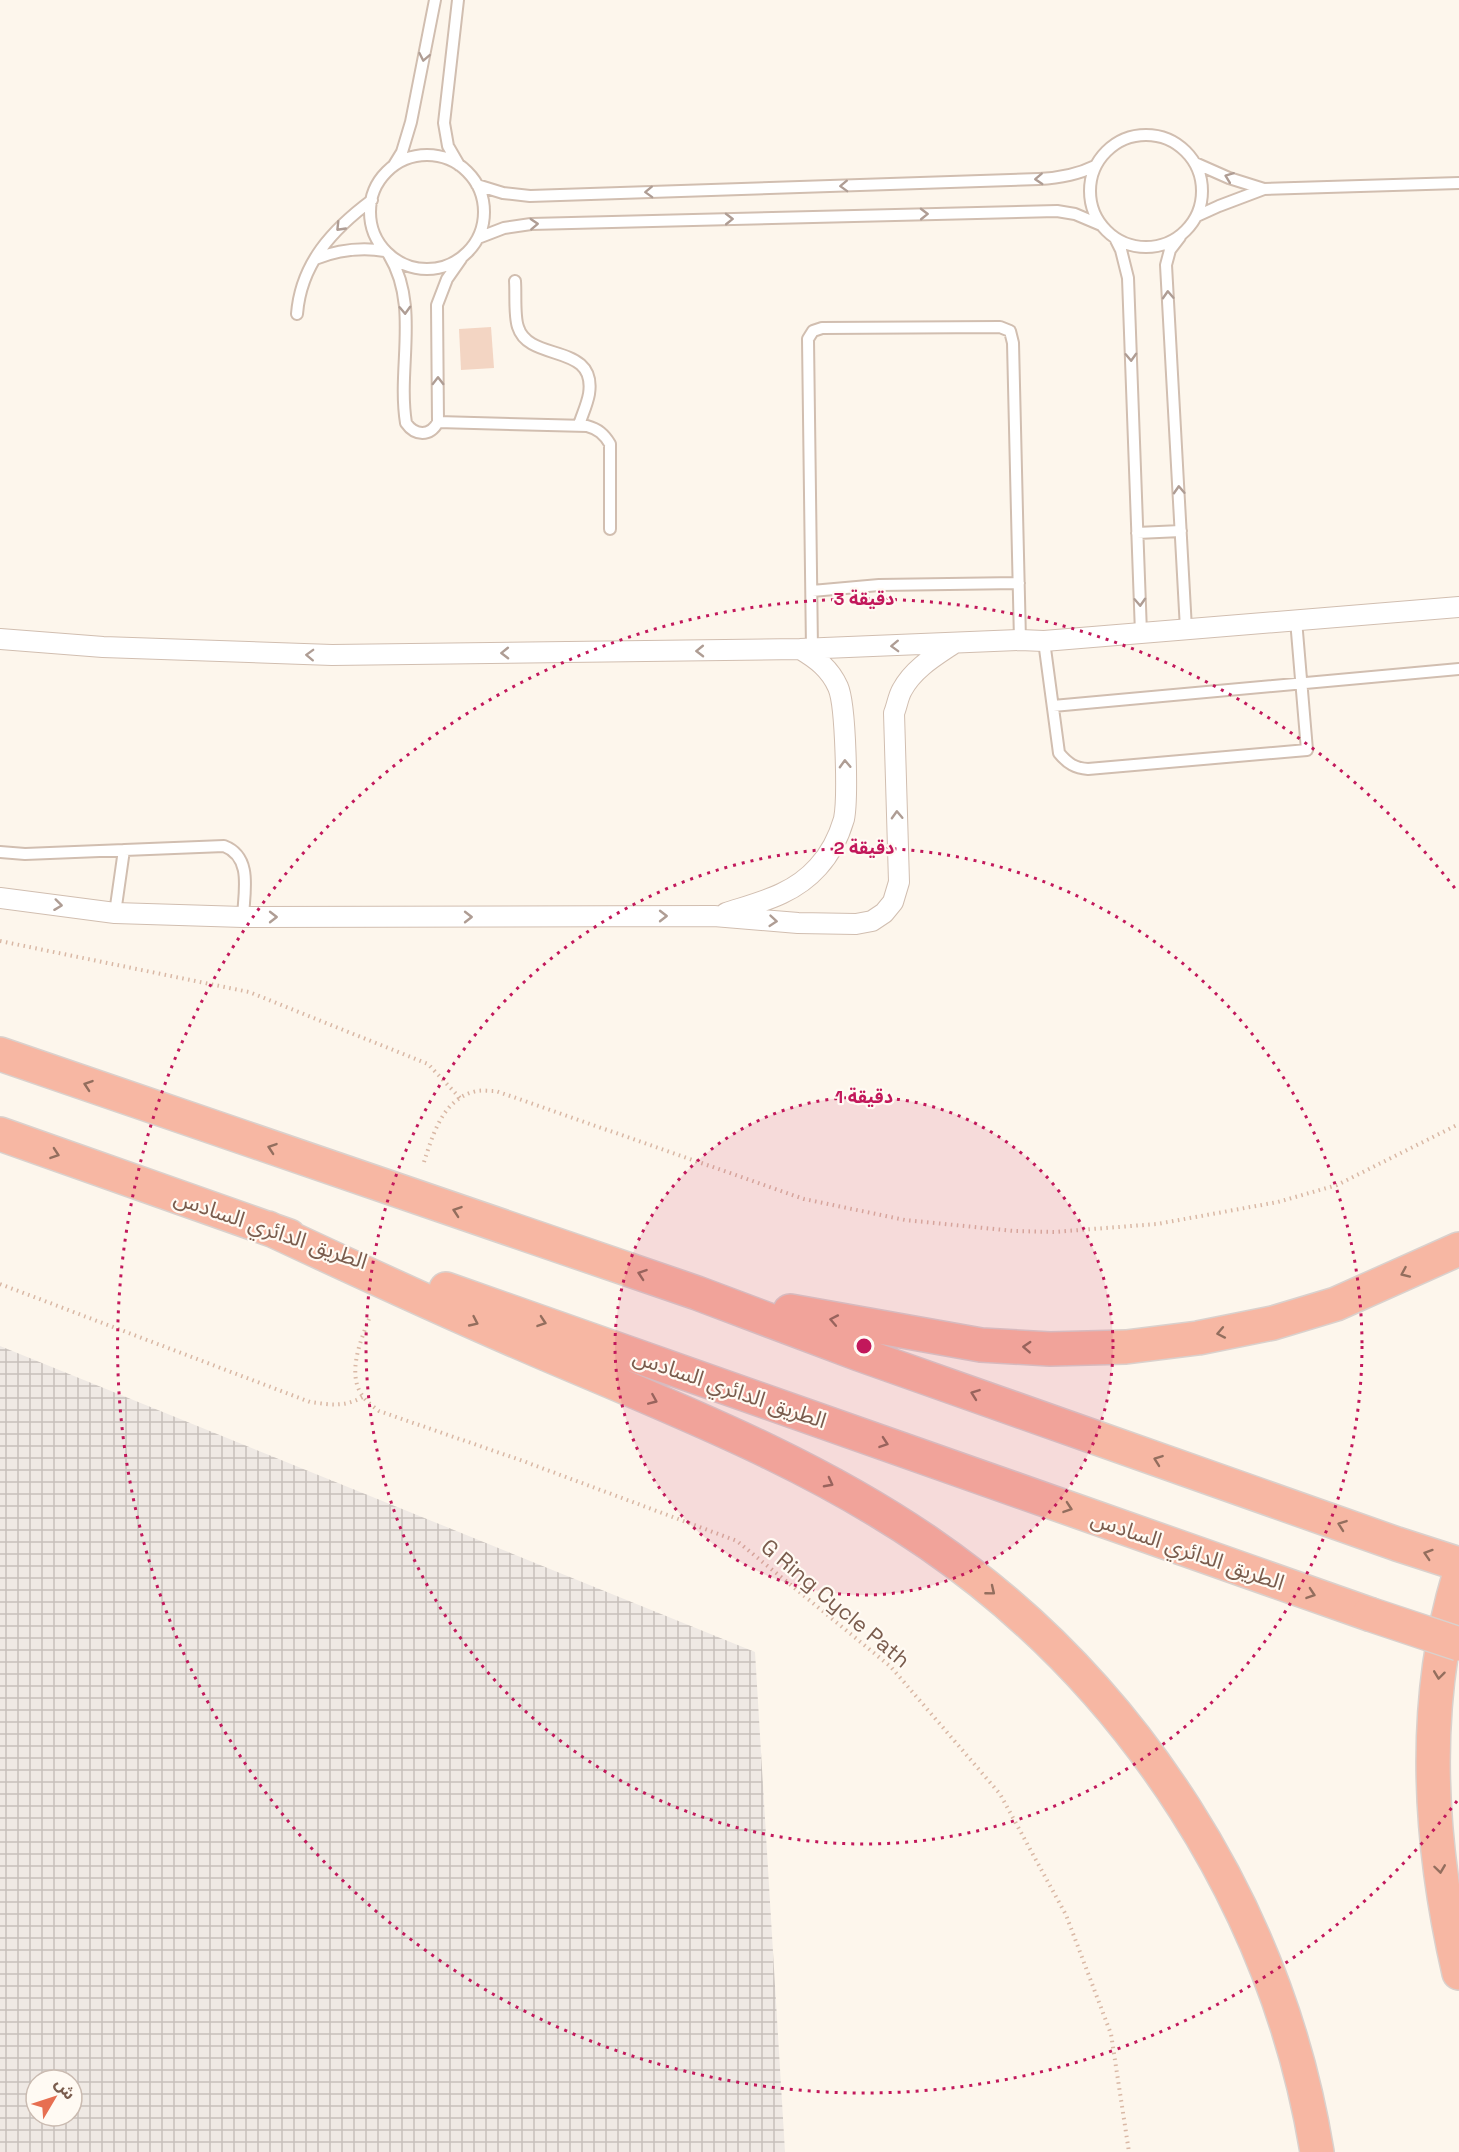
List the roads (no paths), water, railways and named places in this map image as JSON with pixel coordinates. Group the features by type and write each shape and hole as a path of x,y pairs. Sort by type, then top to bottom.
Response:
{"highway":[{"path":"0,1054 697,1293 859,1354 1459,1564"},
{"name":"الطريق الدائري السادس","path":"0,1134 1459,1644"},
{"path":"268,1228 499,1334 776,1455 855,1497 929,1543 1041,1632 1102,1696 1143,1746 1190,1816 1226,1880 1255,1941 1285,2020 1310,2105 1317,2152"},
{"path":"697,1293 871,1327 981,1345 1050,1349 1126,1347 1198,1338 1273,1323 1336,1304 1459,1250"},
{"path":"1459,1576 1442,1646 1432,1765 1436,1842 1447,1921 1459,1973"}],"street":[{"path":"0,639 103,647 332,655 806,649 1020,640 1044,641 1459,607"},
{"path":"0,898 115,913 243,917 714,916 798,923 856,924 872,921 884,913 893,902 899,882 894,713 902,689 916,671 953,644"},
{"path":"714,916 780,896 795,888 820,866 837,837 843,821 846,805 843,708 839,689 830,672 806,649"}],"lane":[{"path":"394,166 402,152 411,122 435,0"},
{"path":"458,0 444,123 448,146 459,165 477,185 483,198 483,226 471,250 461,259 447,279 437,305 438,422 435,428 423,434 416,433 406,423 404,292 398,271 372,227 370,213 372,200 376,186 384,175 406,159 433,155 459,165"},
{"path":"1180,237 1168,244 1155,247 1134,246 1115,238 1101,225 1094,214 1090,189 1095,166 1113,145 1131,137 1152,134 1165,137 1188,152 1201,176 1202,203 1197,216 1190,228 1170,250 1166,265 1186,629"},
{"path":"1196,163 1229,178 1264,189"},
{"path":"477,185 503,193 530,196 1039,180 1077,174 1095,166"},
{"path":"1197,216 1264,189 1459,183"},
{"path":"297,314 302,284 314,259 340,226 372,200"},
{"path":"478,238 504,228 531,224 1057,211 1082,216 1101,225"},
{"path":"1115,238 1121,250 1128,278 1141,633"},
{"path":"314,259 342,250 371,249 387,253 412,267 424,269 437,269 461,259"},
{"path":"515,281 518,327 522,335 537,347 574,359 585,371 589,395 579,425"},
{"path":"806,649 812,591 808,339 813,330 822,328 1000,327 1010,331 1013,343 1020,640"},
{"path":"438,422 579,425 596,428 610,444 610,529"},
{"path":"1137,533 1181,531"},
{"path":"812,591 879,585 1019,583"},
{"path":"1044,641 1059,753 1077,768 1088,769 1307,750 1296,620"},
{"path":"1053,706 1459,669"},
{"path":"0,852 25,854 218,845 236,853 244,867 243,917"},
{"path":"115,913 124,850"}]}
